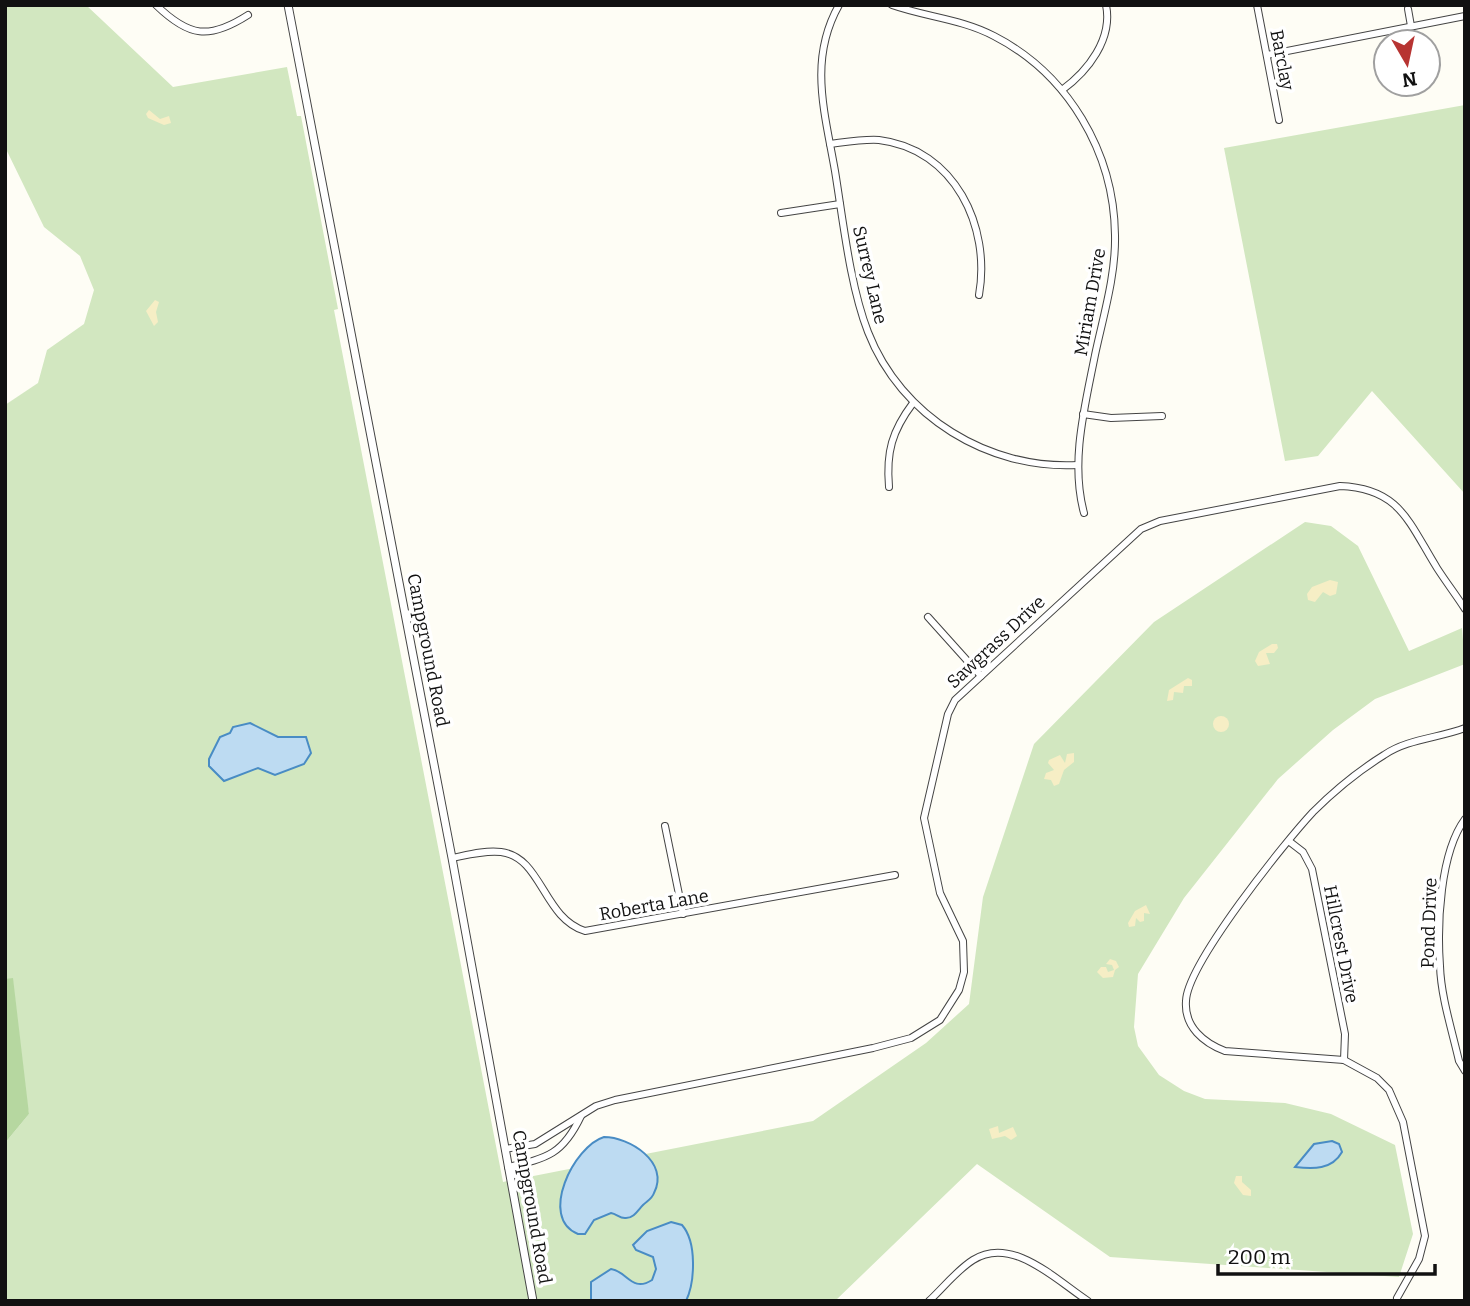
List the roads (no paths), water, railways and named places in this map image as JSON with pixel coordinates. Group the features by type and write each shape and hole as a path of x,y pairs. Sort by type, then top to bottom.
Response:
{"street":[{"path":"156,5 176,25 201,33 228,29 248,15"},
{"name":"Campground Road","path":"288,5 452,858 533,1301"},
{"name":"Surrey Lane","path":"839,5 820,59 820,97 868,332 880,356 913,403 957,437 981,449 1041,465 1078,465"},
{"name":"Miriam Drive","path":"892,5 961,22 993,35 1028,58 1062,90 1099,151 1112,195 1115,237 1110,283 1083,414 1078,465 1084,513"},
{"path":"1062,90 1077,79 1092,62 1107,26 1106,5"},
{"name":"Barclay","path":"1257,5 1279,120"},
{"path":"1408,9 1411,26"},
{"path":"1267,55 1465,16"},
{"path":"830,144 879,141 899,146 937,166 950,178 967,203 978,230 983,275 979,295"},
{"path":"781,213 840,204"},
{"path":"889,487 887,461 892,434 913,403"},
{"path":"1083,414 1111,418 1145,414 1162,416"},
{"name":"Sawgrass Drive","path":"505,1149 534,1144 596,1106 615,1100 911,1038 940,1020 959,990 965,957 958,928 940,893 924,818 948,714 955,700 1141,530 1160,521 1340,486 1375,492 1396,504 1410,520 1465,608"},
{"path":"928,617 981,676"},
{"path":"1395,1300 1419,1259 1425,1236 1403,1122 1394,1098 1377,1078 1343,1060 1226,1051 1209,1045 1197,1035 1185,1002 1189,985 1241,900 1314,812 1384,754 1401,746 1465,728"},
{"name":"Pond Drive","path":"1465,819 1456,831 1445,864 1440,965 1459,1061 1465,1071"},
{"path":"665,826 682,914"},
{"name":"Hillcrest Drive","path":"1290,842 1303,852 1312,869 1345,1034 1343,1060"},
{"name":"Roberta Lane","path":"452,858 499,851 516,857 534,876 562,919 585,931 895,875"},
{"path":"508,1167 536,1161 560,1149 572,1136 581,1116"},
{"path":"551,1135 560,1149"},
{"path":"929,1301 972,1261 991,1251 1016,1254 1088,1301"}],"water":[{"path":"250,723 278,737 306,737 311,753 304,764 275,775 258,768 224,781 209,766 209,759 220,737 230,733 233,727"},
{"path":"604,1137 625,1141 644,1153 652,1162 657,1182 652,1197 634,1215 624,1218 611,1213 594,1220 585,1234 578,1234 566,1226 561,1213 565,1183 582,1154"},
{"path":"1332,1141 1339,1144 1342,1152 1333,1162 1315,1168 1295,1167 1314,1144"},
{"path":"671,1222 682,1225 690,1241 693,1273 686,1301 591,1301 591,1282 611,1269 634,1283 652,1280 656,1269 653,1257 636,1250 633,1245 647,1231"}]}
